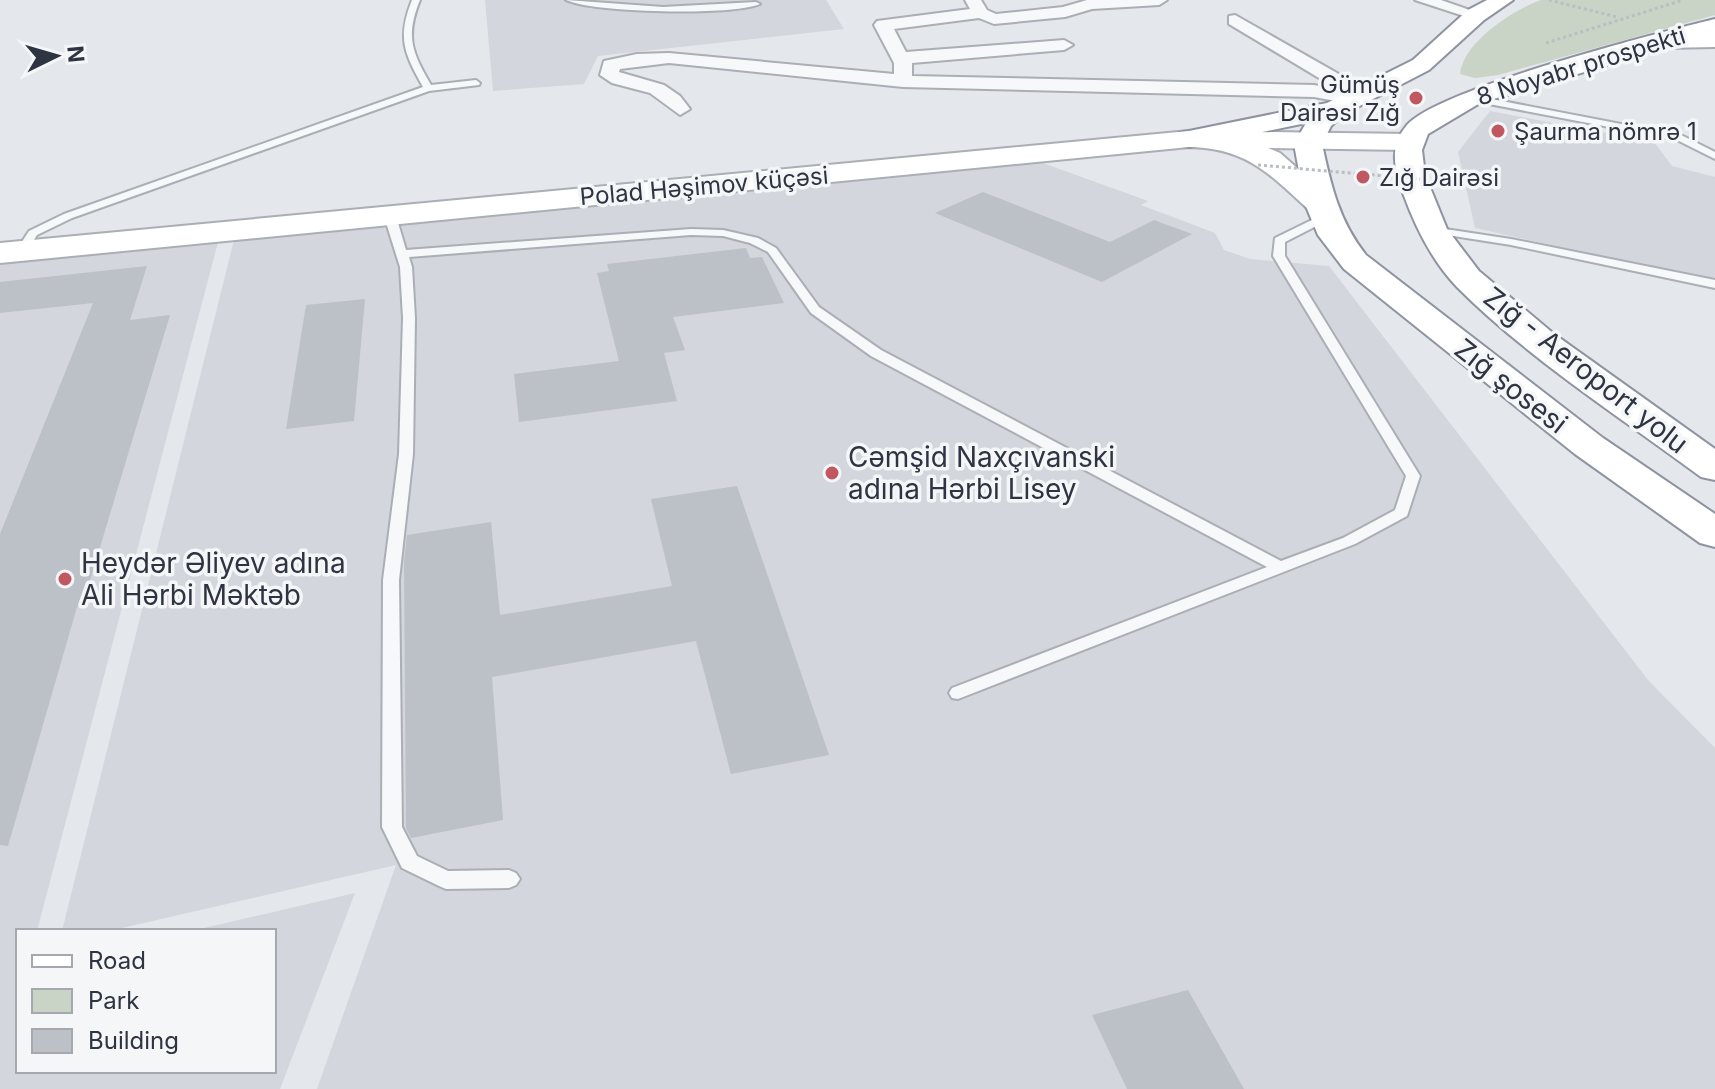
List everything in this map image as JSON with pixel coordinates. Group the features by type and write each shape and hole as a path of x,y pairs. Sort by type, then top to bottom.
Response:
{"main road":[{"path":"1323,210 1308,144 1320,122 1352,101 1421,65 1476,15 1502,0"},
{"name":"8 Noyabr prospekti","path":"1409,142 1430,119 1471,98 1715,26"},
{"path":"1662,41 1715,40"},
{"path":"1189,139 1352,101"},
{"name":"Polad Həşimov küçəsi","path":"11,252 1189,139 1311,138 1409,142"},
{"path":"1189,139 1231,143 1263,155 1323,210"},
{"path":"1409,142 1411,175 1432,230"},
{"name":"Zığ şosesi","path":"1323,210 1342,246 1375,279 1589,446 1715,534"},
{"name":"Zığ - Aeroport yolu","path":"1432,230 1456,266 1498,306 1599,386 1711,463"}],"street":[{"path":"903,81 898,52 883,25 977,7 994,19 1065,12 1089,2 1159,0"},
{"path":"1423,0 1476,15"},
{"path":"1235,20 1326,78 1352,101"},
{"path":"898,52 1016,35"},
{"path":"898,52 1064,45"},
{"path":"680,109 674,99 655,87 609,75 611,65 637,59 669,58 903,81 1314,91 1352,101"}],"lane":[{"path":"416,0 403,27 408,53 428,88"},
{"path":"570,0 611,9 662,11 756,4"},
{"path":"11,252 33,233 68,216 428,88 476,83"},
{"path":"1471,98 1715,144"},
{"path":"1680,138 1715,156"},
{"path":"958,693 1349,541 1402,513 1413,476 1279,256 1279,240 1323,210"},
{"path":"390,216 406,267 409,318 406,454 391,580 392,827 409,862 446,880 509,879"},
{"path":"1432,230 1496,239 1715,284"},
{"path":"401,254 691,232 723,233 754,240 772,250 815,310 876,353 1281,568"}],"path":[{"path":"1549,0 1620,18"},
{"path":"1535,46 1683,0"},
{"path":"1258,165 1443,181"}],"shaded area":[{"path":"485,0 826,0 844,29 598,56 584,84 493,91"},
{"path":"1490,111 1654,142 1672,166 1715,177 1715,285 1703,279 1475,228 1458,152"},
{"name":"Cəmşid Naxçıvanski adına Hərbi Lisey","path":"1040,162 1148,201 1141,205 1215,233 1224,250 1250,259 1329,266 1648,680 1715,748 1715,1089 317,1089 396,865 118,929 62,929 234,240"},
{"name":"Heydər Əliyev adına Ali Hərbi Məktəb","path":"218,242 38,929 16,929 16,1073 276,1073 276,929 200,929 355,893 280,1089 0,1089 0,264"}],"green space":[{"path":"1541,0 1715,0 1715,15 1498,75 1475,78 1460,74 1463,62 1480,39 1504,19"}],"building":[{"path":"983,192 1110,242 1154,220 1192,234 1102,282 935,213"},
{"path":"746,248 750,258 762,257 784,303 673,317 685,350 664,353 677,401 519,422 514,374 619,361 597,273 609,271 607,264"},
{"path":"147,266 130,320 170,315 82,607 77,607 8,846 0,845 0,534 93,303 0,313 0,282"},
{"path":"365,299 354,421 286,429 306,305"},
{"path":"737,486 829,755 731,774 696,641 492,677 503,820 411,838 406,828 404,562 407,535 491,522 500,615 672,586 651,499"},
{"path":"1188,990 1244,1089 1127,1089 1092,1015"}],"place":[{"name":"Gümüş Dairəsi Zığ","path":"1416,98"},
{"name":"Şaurma nömrә 1","path":"1498,131"},
{"name":"Zığ Dairəsi","path":"1363,177"},
{"name":"Cəmşid Naxçıvanski adına Hərbi Lisey","path":"832,473"},
{"name":"Heydər Əliyev adına Ali Hərbi Məktəb","path":"65,579"}]}
